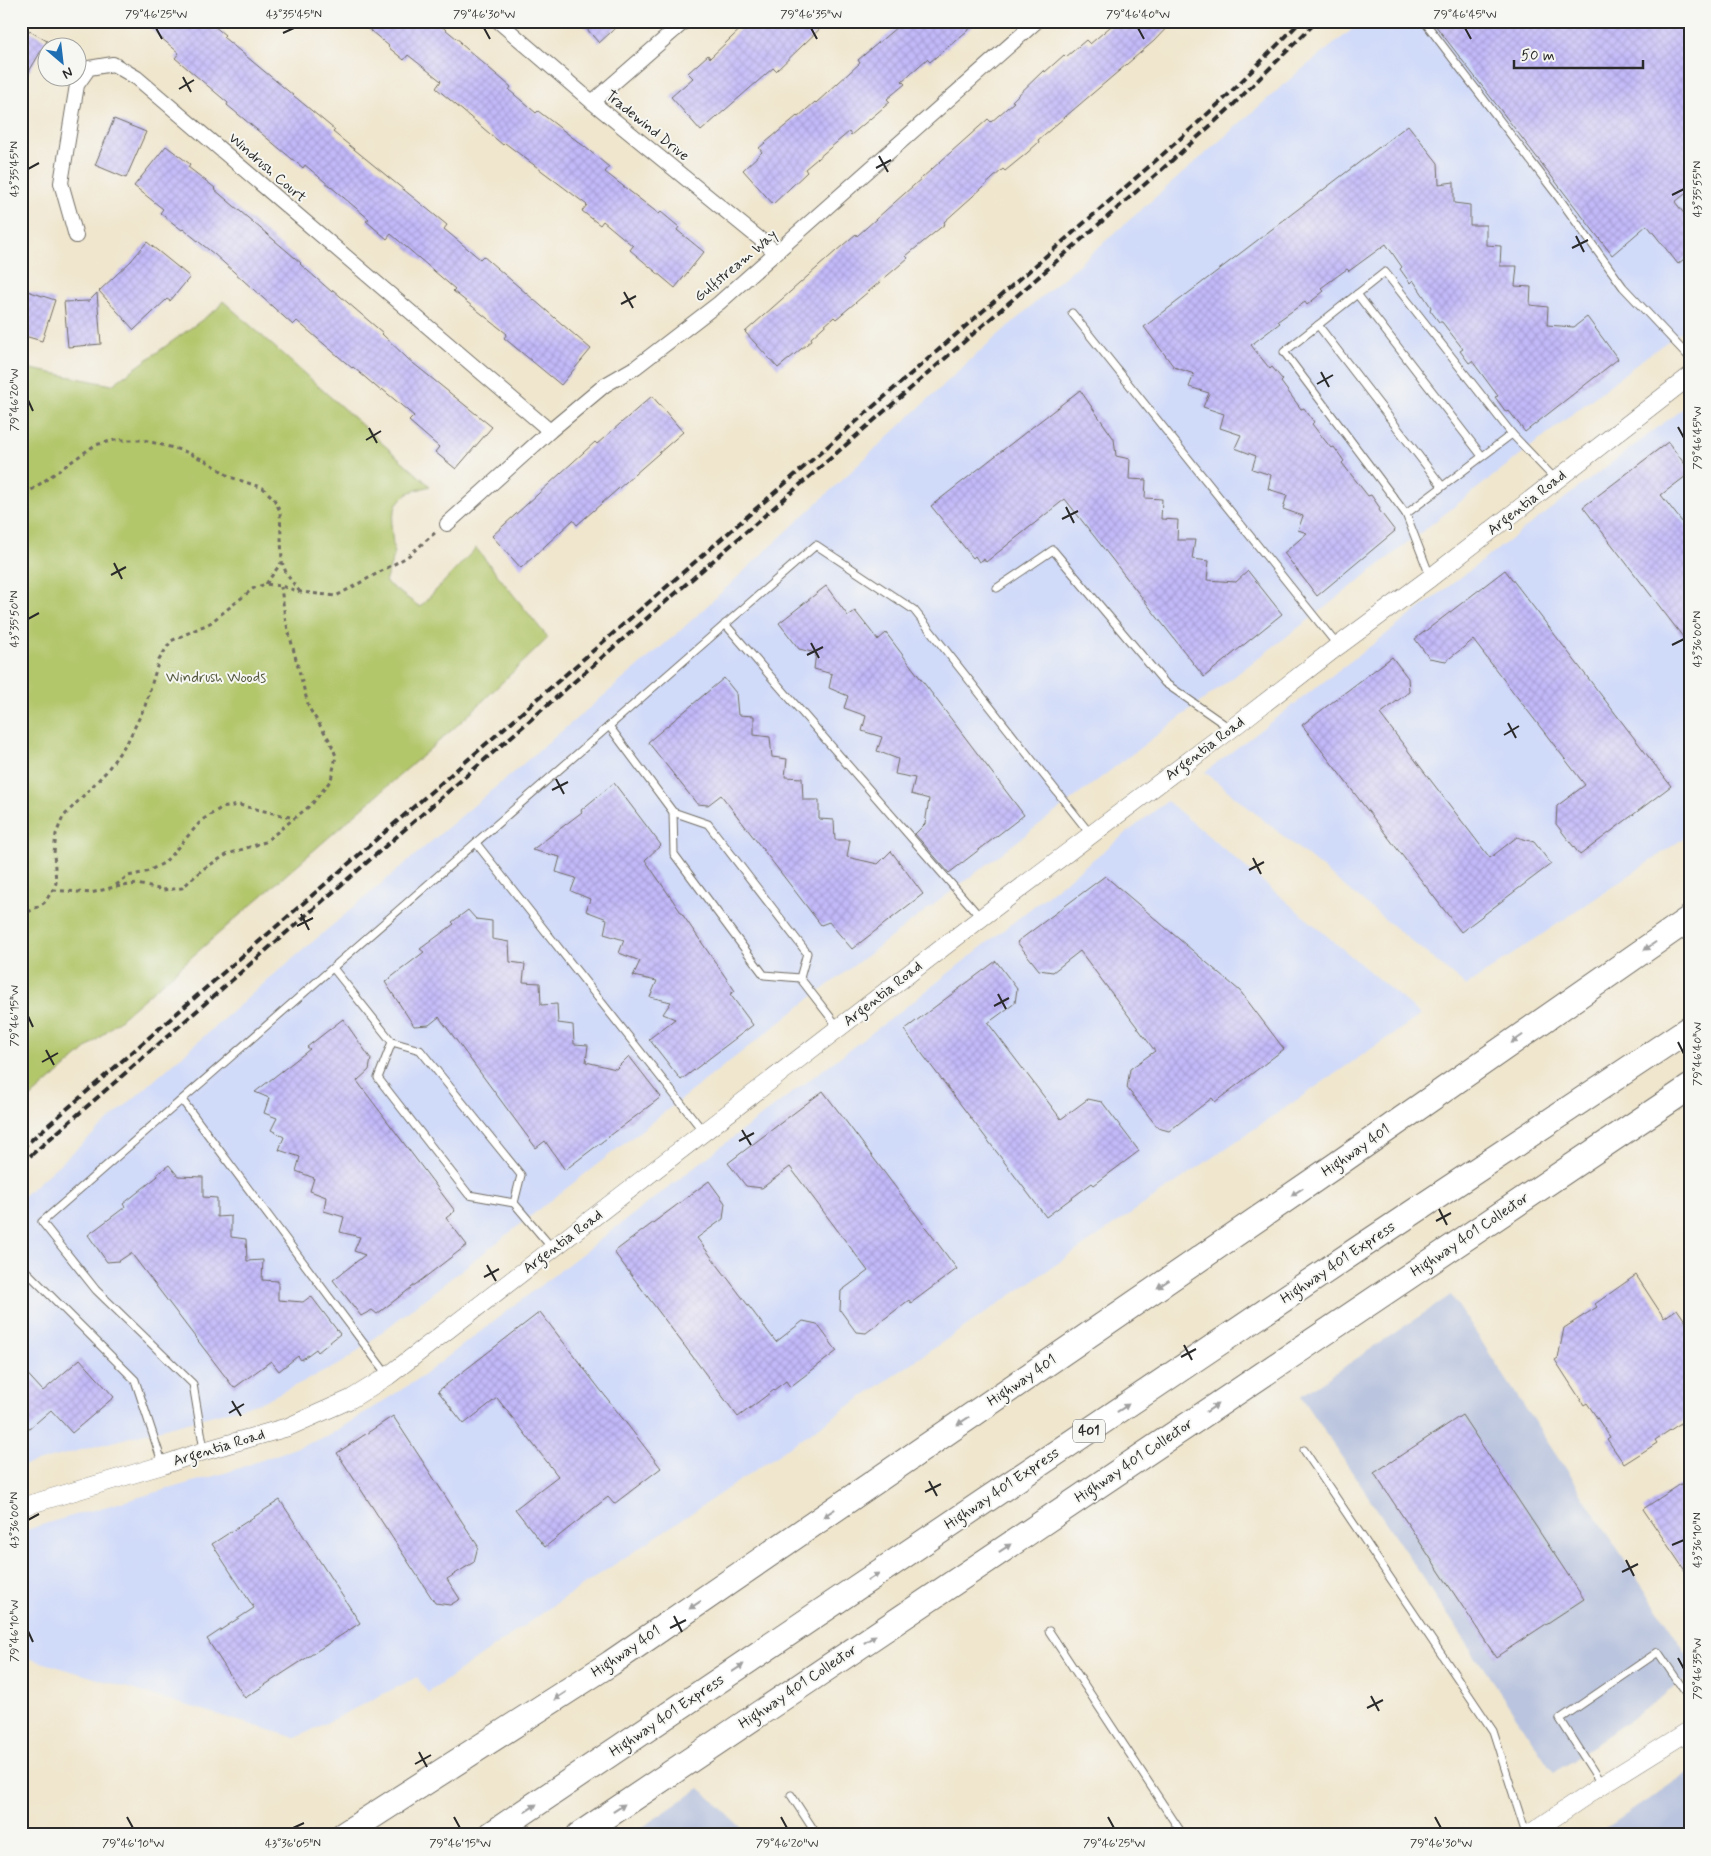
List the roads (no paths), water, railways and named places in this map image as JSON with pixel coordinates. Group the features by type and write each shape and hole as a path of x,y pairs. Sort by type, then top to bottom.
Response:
{"highway":[{"name":"Highway 401","path":"345,1834 611,1663 1336,1166 1690,918"},
{"name":"Highway 401 Express","path":"490,1835 1364,1245 1690,1028"},
{"name":"Highway 401 Collector","path":"579,1835 1690,1087"}],"street":[{"name":"Tradewind Drive","path":"498,21 592,102 777,253"},
{"path":"592,102 686,21"},
{"name":"Gulfstream Way","path":"447,524 550,431 605,385 636,366 719,304 1038,21"},
{"name":"Windrush Court","path":"76,236 61,183 77,85 89,68 113,64 137,78 550,431"},
{"name":"Argentia Road","path":"21,1507 288,1427 351,1399 388,1376 981,918 1430,578 1690,376"},
{"path":"1528,1835 1602,1785 1690,1730"}],"lane":[{"path":"1424,21 1556,194 1623,287 1690,358"},
{"path":"1430,578 1406,514 1284,352 1385,272 1512,434 1556,480"},
{"path":"1357,294 1482,456"},
{"path":"1072,313 1338,646"},
{"path":"1318,325 1442,486"},
{"path":"1406,514 1512,434"},
{"path":"204,1451 193,1384 96,1290 42,1222 816,545 914,610 1091,835"},
{"path":"998,588 1053,550 1165,683 1231,729"},
{"path":"725,624 981,918"},
{"path":"609,726 673,812 708,824 795,937 807,953 800,978"},
{"path":"673,812 674,854 764,975 800,978 839,1028"},
{"path":"476,843 704,1133"},
{"path":"333,968 392,1042 420,1050 521,1175 514,1203"},
{"path":"392,1042 378,1078 468,1195 514,1203 553,1250"},
{"path":"182,1100 388,1376"},
{"path":"21,1266 135,1380 163,1465"},
{"path":"1304,1450 1493,1731 1528,1835"},
{"path":"1049,1631 1184,1835"},
{"path":"1602,1785 1560,1719 1658,1652 1690,1700"},
{"path":"791,1795 817,1835"}],"railway":[{"path":"21,1149 1161,156 1224,99 1301,21"},
{"path":"21,1164 1168,164 1231,107 1317,21"}],"park label":[{"name":"Windrush Woods","path":"216,678"}]}
